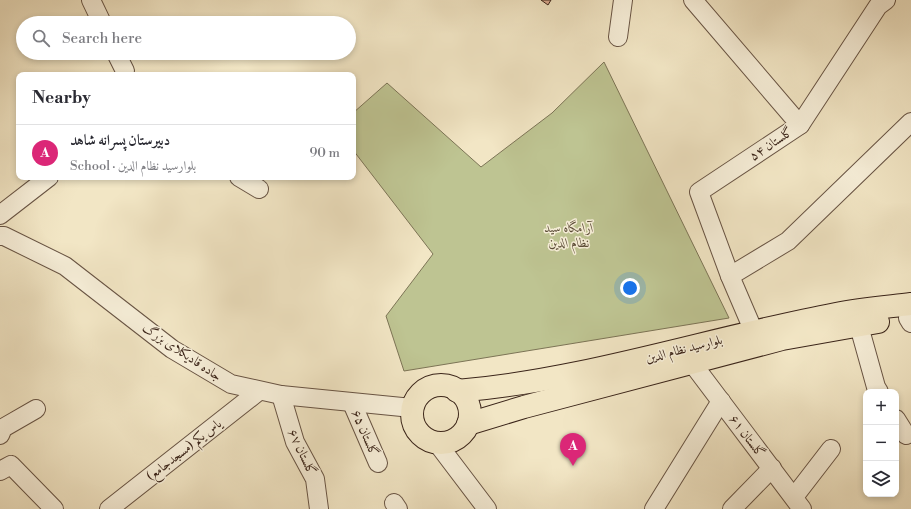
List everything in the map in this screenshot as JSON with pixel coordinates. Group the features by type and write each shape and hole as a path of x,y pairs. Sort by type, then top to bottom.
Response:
{"main road":[{"name":"بلوارسید نظام الدین","path":"457,391 532,382 634,361 837,313 910,316"},
{"name":"بلوارسید نظام الدین","path":"468,424 524,407 782,339 910,316"},
{"path":"431,387 449,387 457,391 464,397 468,406 468,424 463,432 456,439 437,443 420,435 414,427 412,418 412,408 416,399 422,392 431,387"}],"street":[{"path":"91,0 99,16"},
{"path":"618,36 623,0"},
{"path":"693,0 800,125"},
{"name":"گلستان ۵۴","path":"730,276 699,192 800,125 879,2"},
{"path":"119,60 125,72"},
{"path":"754,332 730,276 788,240 911,122"},
{"path":"0,215 45,180"},
{"path":"244,180 259,188"},
{"name":"جاده قادیکلای بزرگ","path":"0,236 4,236 65,266 172,348 231,384 281,395 412,408"},
{"path":"859,326 877,389"},
{"name":"گلستان ۶۱","path":"692,363 798,503"},
{"name":"یاس یکم (مسجدجامع)","path":"109,509 259,391"},
{"name":"گلستان ۶۷","path":"281,395 295,442 315,479 319,509"},
{"path":"654,509 721,401"},
{"name":"گلستان ۶۵","path":"352,403 378,463"},
{"path":"0,435 3,428 36,409"},
{"path":"899,424 906,435"},
{"path":"437,443 482,508"},
{"path":"798,503 832,449"},
{"path":"0,471 11,465 54,509"},
{"path":"732,509 772,468"}],"green space":[{"name":"آرامگاه سید نظام الدین","path":"604,62 729,318 404,371 386,316 433,254 356,154 356,110 387,83 481,167 552,113"}],"building":[{"path":"541,0 551,0 548,5"}],"place":[{"name":"دبیرستان پسرانه شاهد","path":"573,466"}]}
